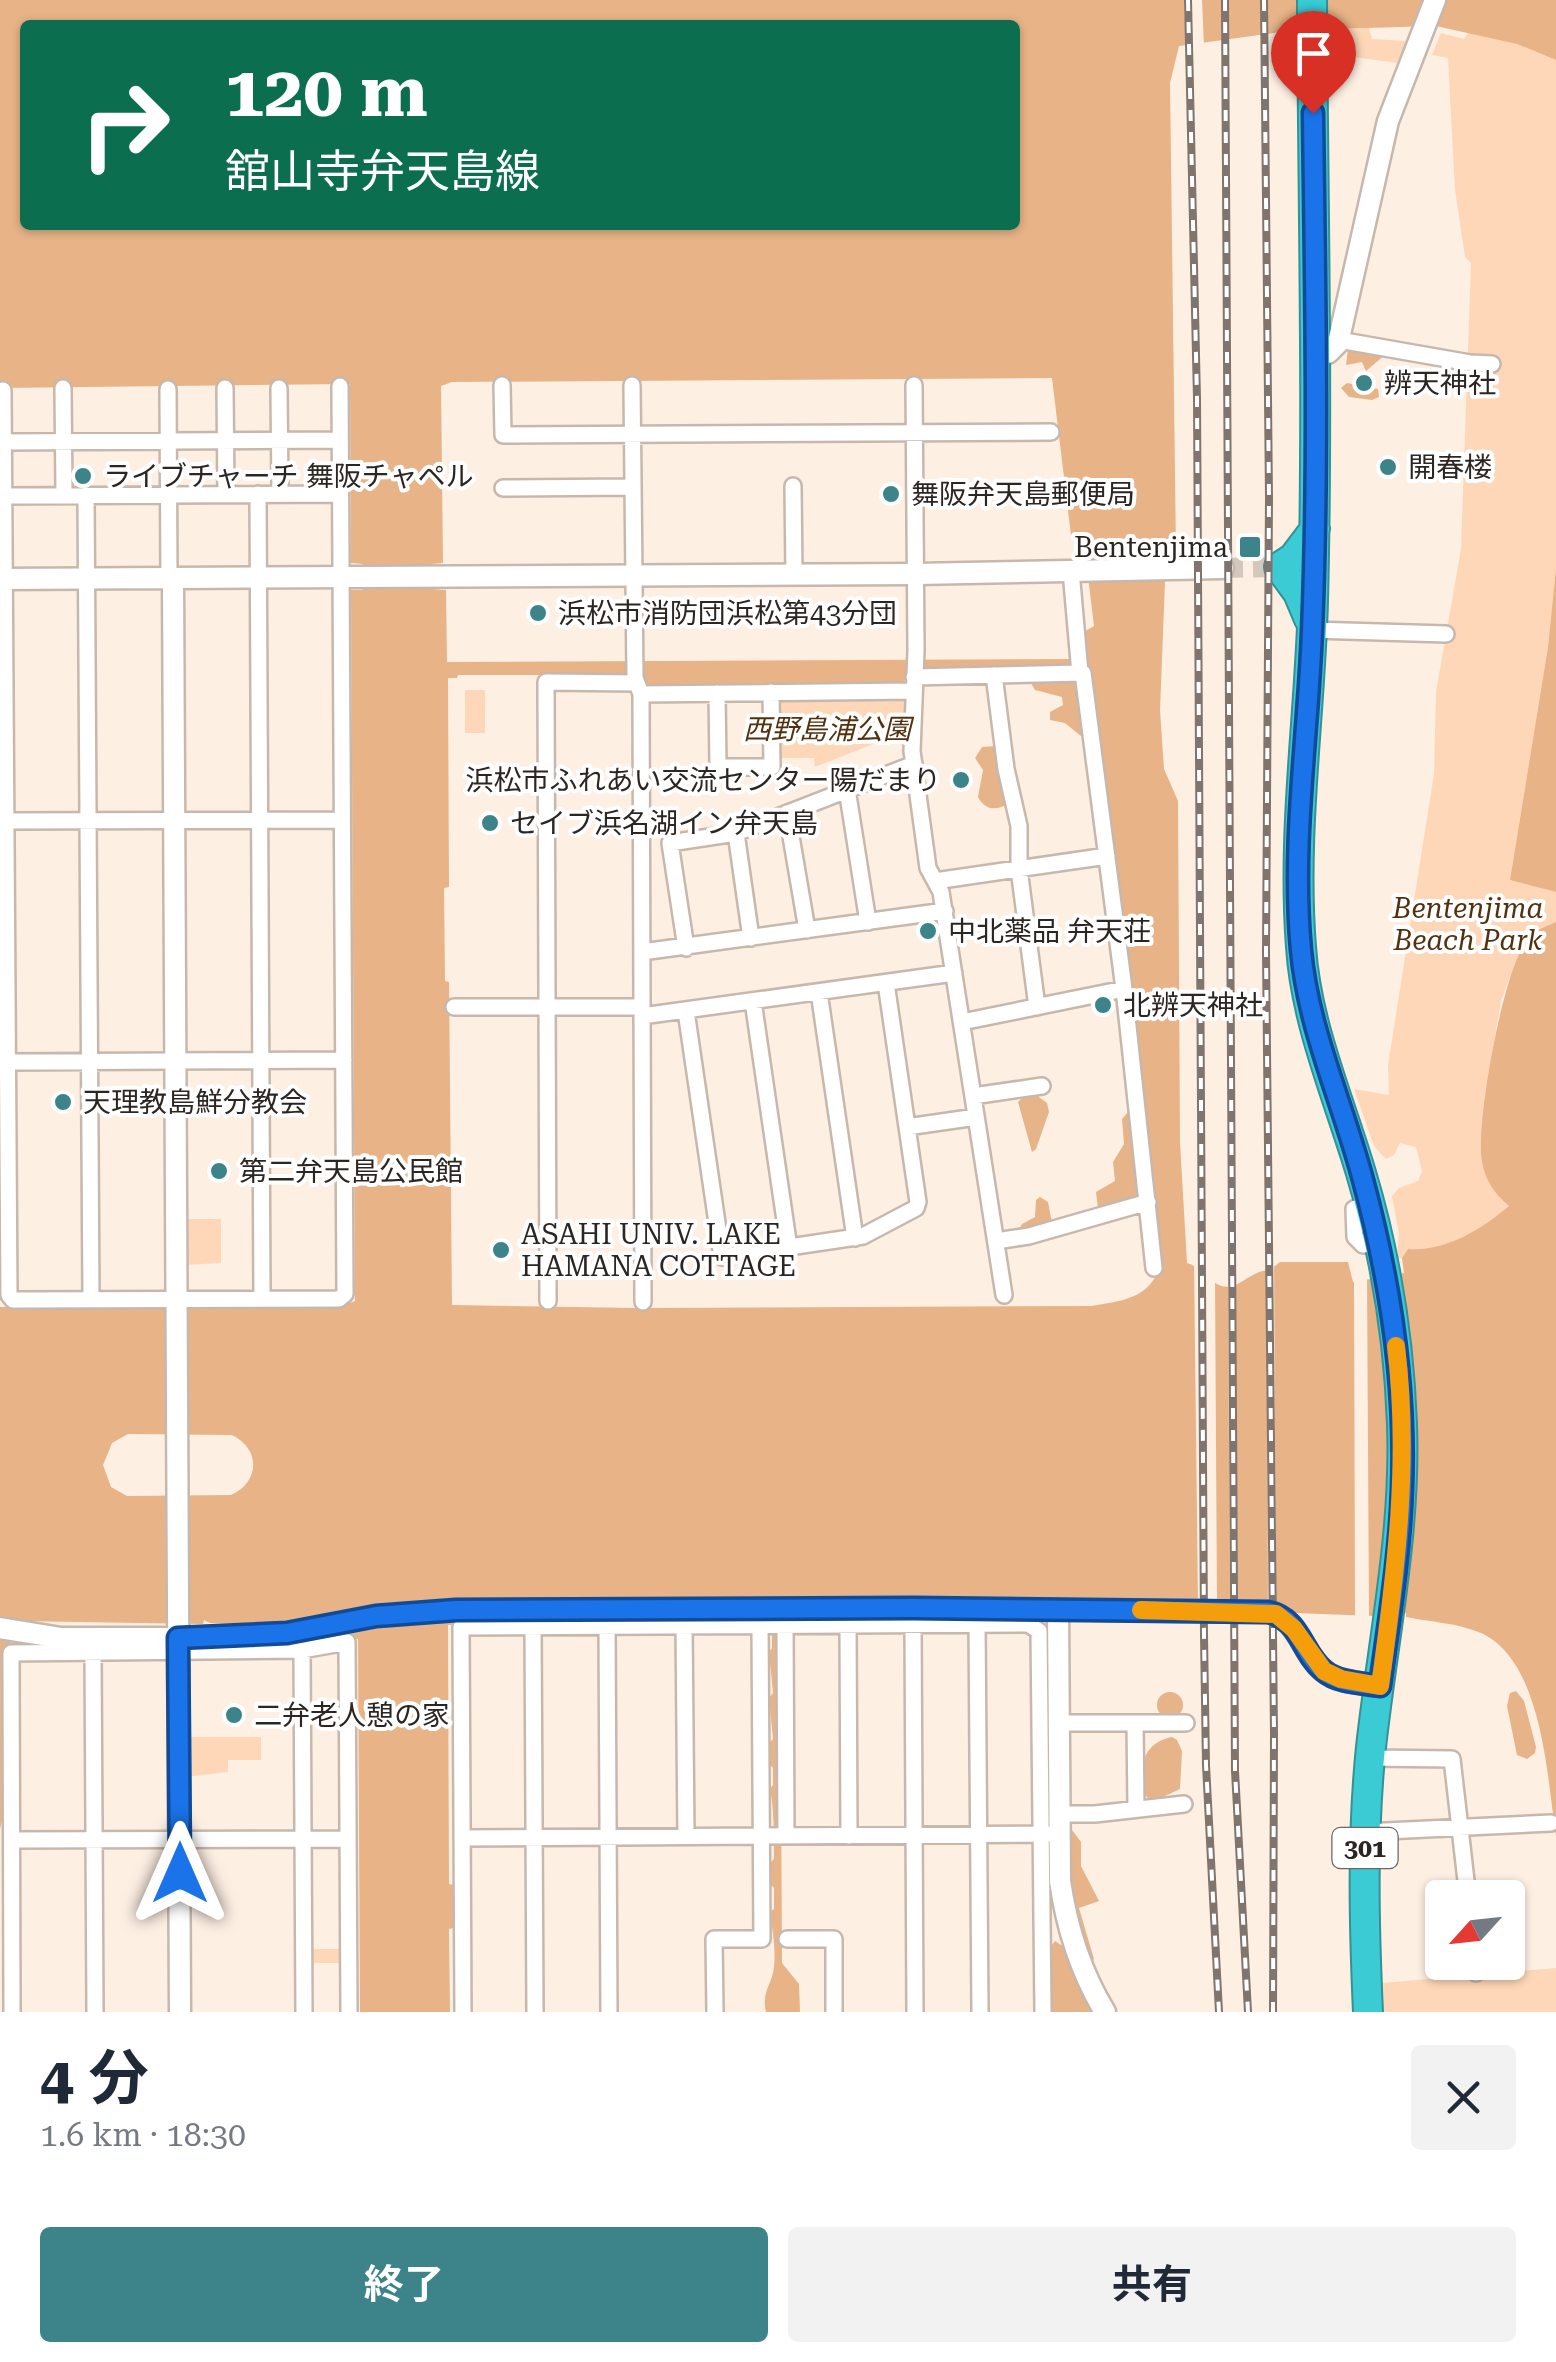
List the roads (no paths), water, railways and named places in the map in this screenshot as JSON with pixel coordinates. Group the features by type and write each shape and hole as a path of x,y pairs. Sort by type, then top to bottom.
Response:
{"highway":[{"name":"301","path":"1312,0 1327,347 1314,529 1299,866 1302,958 1311,1008 1381,1256 1397,1356 1403,1444 1400,1531 1370,1758 1365,1832 1368,2012"},
{"path":"1312,630 1298,593 1276,567 1293,558 1314,529"}],"street":[{"path":"1435,0 1388,120 1327,347 1492,364"},
{"path":"502,385 502,435 1052,432"},
{"path":"914,385 914,764 928,868 942,892 1004,1295"},
{"path":"3,390 8,1295 13,1300 177,1301 339,1299 345,1294 340,386"},
{"path":"632,386 642,952 643,1302"},
{"path":"63,388 64,495"},
{"path":"225,388 226,494"},
{"path":"280,388 280,494"},
{"path":"168,390 180,2012"},
{"path":"4,442 340,440"},
{"path":"793,486 794,574"},
{"path":"503,488 633,487"},
{"path":"258,494 262,1299"},
{"path":"4,496 340,494"},
{"path":"86,495 91,1300"},
{"path":"2,579 916,574 1223,568"},
{"path":"1076,571 1080,667 1124,989 1154,1268"},
{"path":"1312,630 1446,634"},
{"path":"548,1301 546,682 717,693 771,692 914,675 994,675 1080,667"},
{"path":"994,675 1006,769 1019,826 1020,869 1037,1007"},
{"path":"717,693 718,768 772,775 771,692"},
{"path":"686,948 670,842 736,833 914,764"},
{"path":"847,789 868,922"},
{"path":"787,812 807,930"},
{"path":"6,822 342,820"},
{"path":"736,833 751,938"},
{"path":"935,881 1107,856"},
{"path":"642,952 944,911"},
{"path":"454,1007 686,1011 954,973"},
{"path":"686,1011 722,1258 855,1238 916,1208 886,982"},
{"path":"962,1022 1124,989"},
{"path":"820,992 855,1238"},
{"path":"753,1001 789,1248"},
{"path":"7,1062 344,1060"},
{"path":"973,1096 1042,1086"},
{"path":"907,1127 976,1117"},
{"path":"996,1241 1029,1236 1148,1202"},
{"path":"7,1630 61,1638 179,1639 287,1633 394,1614 456,1610 848,1623 1028,1624 1039,1632 1053,1828 1067,1922 1083,1970 1105,2012"},
{"path":"1043,2012 1058,1723 1058,1611"},
{"path":"463,2012 461,1627 684,1625 1058,1611 1274,1613 1294,1629 1324,1671 1341,1679 1380,1686"},
{"path":"715,2012 714,1939 762,1939 772,1619"},
{"path":"772,1619 785,1836"},
{"path":"913,1622 915,2012"},
{"path":"848,1623 849,1836"},
{"path":"977,1623 980,2012"},
{"path":"684,1625 686,1837"},
{"path":"533,1626 535,2012"},
{"path":"607,1626 609,2012"},
{"path":"12,2012 11,1653 94,1652 179,1639 302,1650 347,1642 348,2012"},
{"path":"302,1650 304,2012"},
{"path":"94,1652 95,2012"},
{"path":"1058,1723 1186,1722"},
{"path":"1135,1723 1136,1809"},
{"path":"1370,1758 1452,1759 1466,1880"},
{"path":"462,1838 978,1835 1053,1828 1136,1809 1184,1804"},
{"path":"1365,1832 1551,1823"},
{"path":"12,1840 348,1839"},
{"path":"787,1939 834,1939 834,2012"}],"tunnel":[{"path":"1223,568 1272,567"}],"railway":[{"path":"1188,0 1197,399 1206,1765 1219,2012"},
{"path":"1225,0 1235,1771 1248,2012"},
{"path":"1264,0 1273,2012"}],"place":[{"name":"辨天神社","path":"1364,383"},
{"name":"開春楼","path":"1388,467"},
{"name":"ライブチャーチ 舞阪チャペル","path":"83,476"},
{"name":"舞阪弁天島郵便局","path":"891,494"},
{"name":"Bentenjima","path":"1250,547"},
{"name":"浜松市消防団浜松第43分団","path":"538,613"},
{"name":"浜松市ふれあい交流センター陽だまり","path":"961,780"},
{"name":"セイブ浜名湖イン弁天島","path":"490,823"},
{"name":"中北薬品 弁天荘","path":"928,931"},
{"name":"北辨天神社","path":"1103,1005"},
{"name":"天理教島鮮分教会","path":"63,1102"},
{"name":"第二弁天島公民館","path":"219,1171"},
{"name":"ASAHI UNIV. LAKE HAMANA COTTAGE","path":"501,1250"},
{"name":"二弁老人憩の家","path":"234,1715"}],"park label":[{"name":"西野島浦公園","path":"827,729"},
{"name":"Bentenjima Beach Park","path":"1468,924"}]}
